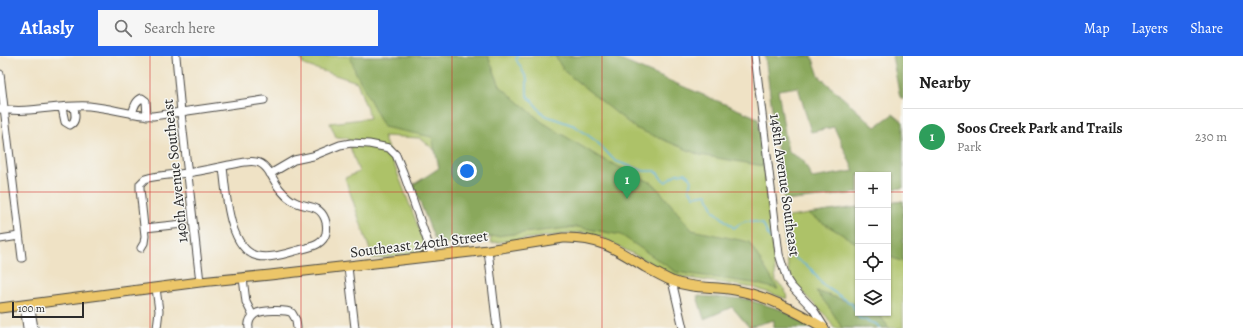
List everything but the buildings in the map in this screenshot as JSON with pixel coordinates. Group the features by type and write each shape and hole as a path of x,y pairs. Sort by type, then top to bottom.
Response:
{"main road":[{"name":"Southeast 240th Street","path":"0,308 200,282 433,257 563,238 590,240 612,247 672,281 686,285 735,290 762,297 793,310 825,328"}],"street":[{"name":"140th Avenue Southeast","path":"176,56 200,282"},
{"name":"148th Avenue Southeast","path":"755,56 779,254 787,280 813,309 825,328"},
{"path":"0,74 2,109 22,258"},
{"path":"132,114 138,100 142,98 146,101 147,116"},
{"path":"2,109 34,111 74,107 94,107 147,116 181,113 264,100"},
{"path":"62,108 65,122 70,125 73,124 74,121 74,107"},
{"path":"270,174 294,160 313,156 340,145 351,143 389,148 396,155 433,257"},
{"path":"141,248 144,243 145,228 140,189 142,181 148,178 188,173 223,166 255,161 260,162 264,166 284,195 290,200 319,209 327,223 326,235 321,242 315,246 287,254 258,256 252,254 241,244 233,226 223,166"},
{"path":"145,228 183,224"},
{"path":"0,239 19,236"},
{"path":"488,250 497,328"},
{"path":"348,267 355,328"},
{"path":"243,278 246,302 253,316"},
{"path":"672,281 683,328"},
{"path":"156,288 159,311 157,328"},
{"path":"27,304 27,328"},
{"path":"27,304 34,328"},
{"path":"249,328 249,321 253,316 259,313 284,310 292,313 296,320 297,328"}],"green space":[{"path":"299,56 593,56 603,95 764,166 776,281 785,289 787,299 755,288 675,276 601,237 585,232 491,243 482,165 438,153 420,138 383,136 428,252 373,259 345,178 359,172 347,138 336,137 330,123 370,118 357,82 304,65"},
{"path":"350,56 488,56 500,86 542,122 599,157 654,184 692,230 749,242 778,289 753,283 676,272 621,235 577,227 504,235 437,245 413,185 439,168 432,137 384,127 355,71"},
{"path":"555,56 617,56 618,59 758,118 764,166 700,155 635,128 564,71"},
{"path":"765,56 812,56 819,76 875,127 893,114 903,122 903,188 891,189 891,172 855,172 855,193 784,201","holes":["798,87 811,132 834,127 854,171 812,178 803,160 788,152 778,90"]},
{"path":"892,56 903,56 903,99 900,97"},
{"path":"903,201 903,328 834,328 827,317 799,289 789,274 782,218 855,207 855,316 891,316 891,203"},
{"path":"903,201 903,262 891,257 891,203"},
{"path":"855,207 855,242 808,214"},
{"path":"816,291 855,304 855,316 880,316 889,328 842,328 831,310"},
{"path":"697,296 746,299 782,310 812,328 774,328 774,320 749,327 732,307 704,319"}],"waterway":[{"path":"518,56 516,59 527,79 527,95 544,115 575,126 596,141 615,161 644,171 656,171 666,182 676,174 686,173 691,180 689,189 694,196 707,194 714,211 734,228 744,221 758,222 763,224 771,239"},
{"path":"784,243 792,256 811,269 823,285 852,304 859,318 876,324 880,328"}],"place":[{"name":"Soos Creek Park and Trails","path":"627,199"}]}
